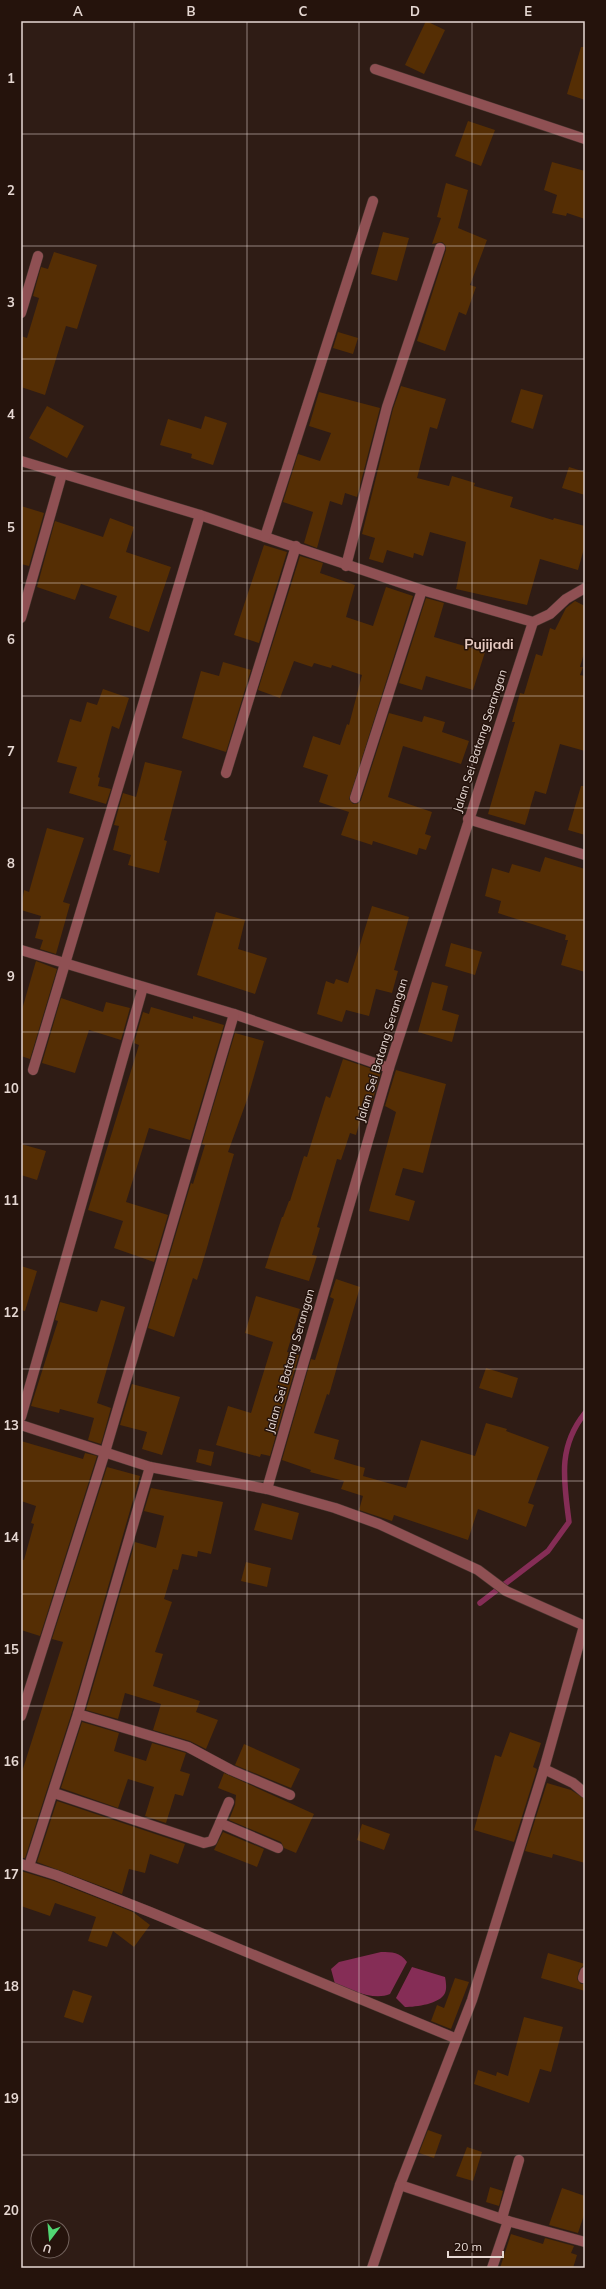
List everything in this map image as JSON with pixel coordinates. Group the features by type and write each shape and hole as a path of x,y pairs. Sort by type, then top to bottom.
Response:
{"street":[{"path":"375,69 585,139"},
{"path":"265,537 373,201"},
{"path":"346,566 387,407 440,248"},
{"path":"21,313 38,256"},
{"path":"21,461 200,515 296,546 346,566 422,590 533,622 550,614 566,599 585,588"},
{"path":"21,618 62,474"},
{"path":"33,1070 200,515"},
{"path":"226,773 296,546"},
{"path":"355,798 422,590"},
{"name":"Jalan Sei Batang Serangan","path":"267,1489 389,1068 533,622"},
{"path":"468,820 585,855"},
{"path":"21,950 234,1014 389,1068"},
{"path":"21,1417 143,987"},
{"path":"21,1716 104,1452 234,1014"},
{"path":"21,1425 150,1467 267,1489 335,1508 379,1524 478,1570 506,1592 585,1626 544,1768 472,2000 400,2185 372,2268"},
{"path":"150,1467 54,1793 25,1865 150,1912 457,2039"},
{"path":"78,1714 188,1747 231,1770 290,1795"},
{"path":"544,1768 573,1783 585,1793"},
{"path":"54,1793 204,1843 212,1840 229,1802"},
{"path":"220,1823 278,1848"},
{"path":"492,2268 519,2160"},
{"path":"400,2185 505,2219 585,2242"}],"shaded area":[{"path":"381,1952 399,1954 407,1962 390,1994 377,1996 362,1994 335,1984 331,1969 339,1962"},
{"path":"412,1967 445,1977 446,1990 442,1997 427,2004 405,2007 396,1998"}],"building":[{"path":"426,21 445,30 424,74 405,65"},
{"path":"581,47 585,47 585,100 567,94"},
{"path":"468,121 495,130 481,166 455,156"},
{"path":"552,162 585,171 585,219 567,213 566,216 552,213 557,195 544,190"},
{"path":"446,183 468,190 458,228 487,240 470,285 476,287 466,315 459,312 445,351 417,341 446,250 446,246 442,242 432,244 441,218 437,217"},
{"path":"383,232 409,238 397,281 371,274"},
{"path":"54,252 97,265 77,329 66,326 45,395 21,387 21,336 27,338 39,298 33,296 41,267 48,269"},
{"path":"338,332 358,338 353,354 333,348"},
{"path":"401,386 446,399 437,429 430,427 417,478 449,486 452,476 475,483 474,486 513,497 510,507 553,520 554,518 585,526 585,545 578,570 540,559 527,605 456,589 466,542 430,532 423,556 414,553 413,558 387,550 383,563 369,559 375,538 362,534 393,409"},
{"path":"521,389 543,395 533,429 511,422"},
{"path":"319,392 380,408 357,497 345,493 342,505 330,501 317,548 304,543 313,512 283,502 298,454 320,461 331,433 309,426"},
{"path":"47,406 84,426 67,458 29,438"},
{"path":"205,416 227,423 213,465 191,458 192,454 160,445 168,419 201,429"},
{"path":"569,467 585,472 585,495 562,488"},
{"path":"21,506 44,513 29,566 21,564"},
{"path":"110,518 134,527 126,552 171,567 149,632 109,618 117,596 81,584 75,600 37,587 55,521 103,537"},
{"path":"264,545 287,552 259,643 234,635"},
{"path":"300,556 323,563 320,573 355,585 346,617 373,626 386,587 413,596 349,799 353,804 359,803 361,800 389,713 422,722 424,716 445,722 442,732 469,741 461,764 403,746 388,797 432,812 425,834 431,836 426,850 419,848 417,855 373,841 372,845 341,835 349,812 319,802 328,775 303,767 313,736 340,745 347,724 349,725 362,675 332,665 331,668 314,663 312,667 294,661 280,698 258,690"},
{"path":"426,598 444,603 434,637 485,652 473,690 426,676 422,690 399,683"},
{"path":"575,601 585,606 585,650 580,667 583,667 580,675 585,676 585,751 560,744 546,794 535,791 525,825 488,814 515,722 512,722 520,693 524,694 536,654 542,656 550,628 555,630 566,608"},
{"path":"223,662 251,670 226,752 182,738 201,671 219,676"},
{"path":"103,689 129,698 119,729 112,726 98,777 100,778 98,786 111,789 106,804 69,793 77,767 57,762 70,719 81,722 87,702 97,705"},
{"path":"145,762 182,771 164,840 167,841 159,873 128,865 131,855 113,850 119,826 114,825 123,793 136,797"},
{"path":"581,786 585,786 585,835 568,830"},
{"path":"47,828 84,838 63,902 70,904 56,954 40,949 43,940 35,938 41,916 21,910 24,890 29,892"},
{"path":"545,857 585,869 585,972 561,965 568,940 565,940 566,935 498,913 501,901 485,896 492,868 509,873 512,864 540,872"},
{"path":"372,906 409,917 394,970 398,971 392,993 376,989 369,1016 346,1010 342,1022 317,1014 326,981 334,984 336,979 348,983"},
{"path":"216,912 245,920 238,949 267,958 255,994 197,975"},
{"path":"451,943 482,952 475,975 445,966"},
{"path":"36,961 57,969 30,1059 21,1056 21,1013"},
{"path":"432,982 448,986 442,1010 459,1015 452,1042 418,1032"},
{"path":"61,998 103,1012 106,1002 130,1008 121,1040 89,1030 75,1073 42,1063"},
{"path":"151,1007 193,1019 193,1016 224,1025 190,1140 149,1128 126,1202 168,1215 154,1262 114,1248 123,1221 88,1210 139,1045 134,1043 143,1012 149,1014"},
{"path":"235,1033 264,1041 248,1097 228,1152 234,1154 206,1251 197,1280 193,1278 174,1337 148,1328 191,1183 193,1184 205,1145 202,1144"},
{"path":"343,1059 381,1072 372,1102 366,1100 356,1135 350,1133 341,1160 337,1159 317,1227 320,1228 312,1255 317,1256 309,1281 265,1268 282,1217 290,1201 304,1156 307,1157 326,1096 330,1098"},
{"path":"396,1070 446,1084 423,1173 403,1168 395,1195 415,1201 409,1221 369,1211 396,1112 385,1106"},
{"path":"21,1144 46,1151 37,1180 21,1175"},
{"path":"21,1266 37,1271 25,1311 21,1310"},
{"path":"336,1279 360,1287 329,1395 327,1394 314,1433 339,1440 334,1459 365,1468 363,1476 406,1488 421,1440 475,1456 486,1423 507,1429 506,1431 549,1447 528,1503 534,1505 526,1527 478,1509 468,1540 394,1515 392,1521 359,1510 363,1496 341,1489 344,1481 310,1472 311,1470 282,1460 311,1359 315,1360 334,1299 330,1297"},
{"path":"256,1296 300,1309 287,1352 299,1355 270,1456 261,1454 260,1457 216,1445 228,1406 251,1413 273,1342 245,1333"},
{"path":"101,1300 125,1307 97,1403 111,1408 101,1444 88,1440 94,1418 60,1409 59,1413 31,1406 58,1321 55,1320 60,1302 97,1312"},
{"path":"486,1368 518,1378 512,1398 479,1388"},
{"path":"132,1384 180,1397 162,1455 142,1449 147,1432 120,1425"},
{"path":"21,1441 83,1459 85,1453 97,1456 40,1636 21,1630 21,1559 24,1560 34,1524 31,1523 36,1506 21,1501"},
{"path":"199,1449 214,1452 211,1466 196,1462"},
{"path":"107,1467 140,1476 72,1712 25,1858 21,1858 21,1775 63,1642 52,1639"},
{"path":"151,1488 223,1502 211,1554 198,1551 197,1557 182,1554 178,1570 173,1569 164,1599 172,1602 155,1652 163,1654 153,1686 200,1701 196,1712 218,1720 206,1749 190,1741 153,1730 161,1704 125,1693 118,1719 86,1710 135,1542 156,1548 164,1516 144,1511"},
{"path":"262,1503 299,1513 292,1540 254,1530"},
{"path":"246,1562 271,1568 267,1587 241,1581"},
{"path":"82,1722 119,1733 114,1751 146,1761 152,1743 186,1753 180,1771 190,1774 183,1796 175,1794 166,1823 145,1816 154,1787 128,1779 118,1808 61,1788"},
{"path":"510,1732 541,1743 533,1767 537,1769 514,1842 474,1830 495,1755 501,1757"},
{"path":"244,1744 300,1769 291,1788 235,1765"},
{"path":"224,1773 314,1814 296,1853 284,1848 281,1842 229,1820 235,1805 236,1795 218,1788"},
{"path":"547,1783 571,1790 585,1799 585,1863 553,1854 552,1858 525,1851"},
{"path":"57,1801 185,1844 178,1864 150,1854 145,1873 129,1869 122,1894 37,1862"},
{"path":"362,1824 390,1834 384,1850 357,1840"},
{"path":"223,1832 264,1849 257,1867 214,1850"},
{"path":"21,1871 54,1881 133,1912 150,1925 134,1947 113,1931 107,1947 88,1941 96,1917 55,1903 50,1916 21,1906"},
{"path":"548,1953 585,1964 579,1970 577,1979 581,1984 585,1984 585,1991 541,1978"},
{"path":"455,1978 469,1982 451,2029 431,2021 437,2005 444,2008"},
{"path":"73,1990 92,1996 83,2023 64,2017"},
{"path":"524,2017 563,2027 551,2072 540,2069 529,2103 474,2084 478,2070 496,2076 497,2072 508,2076"},
{"path":"428,2130 442,2135 434,2158 419,2153"},
{"path":"467,2147 482,2152 473,2181 456,2176"},
{"path":"490,2187 503,2191 499,2206 486,2202"},
{"path":"562,2188 585,2196 585,2212 578,2233 549,2225"},
{"path":"511,2234 543,2244 545,2238 574,2246 571,2253 577,2255 573,2268 500,2268"}],"waterway":[{"path":"480,1603 548,1551 569,1522 564,1479 566,1452 576,1426 585,1413"}],"district":[{"name":"Pujijadi","path":"489,644"}]}
